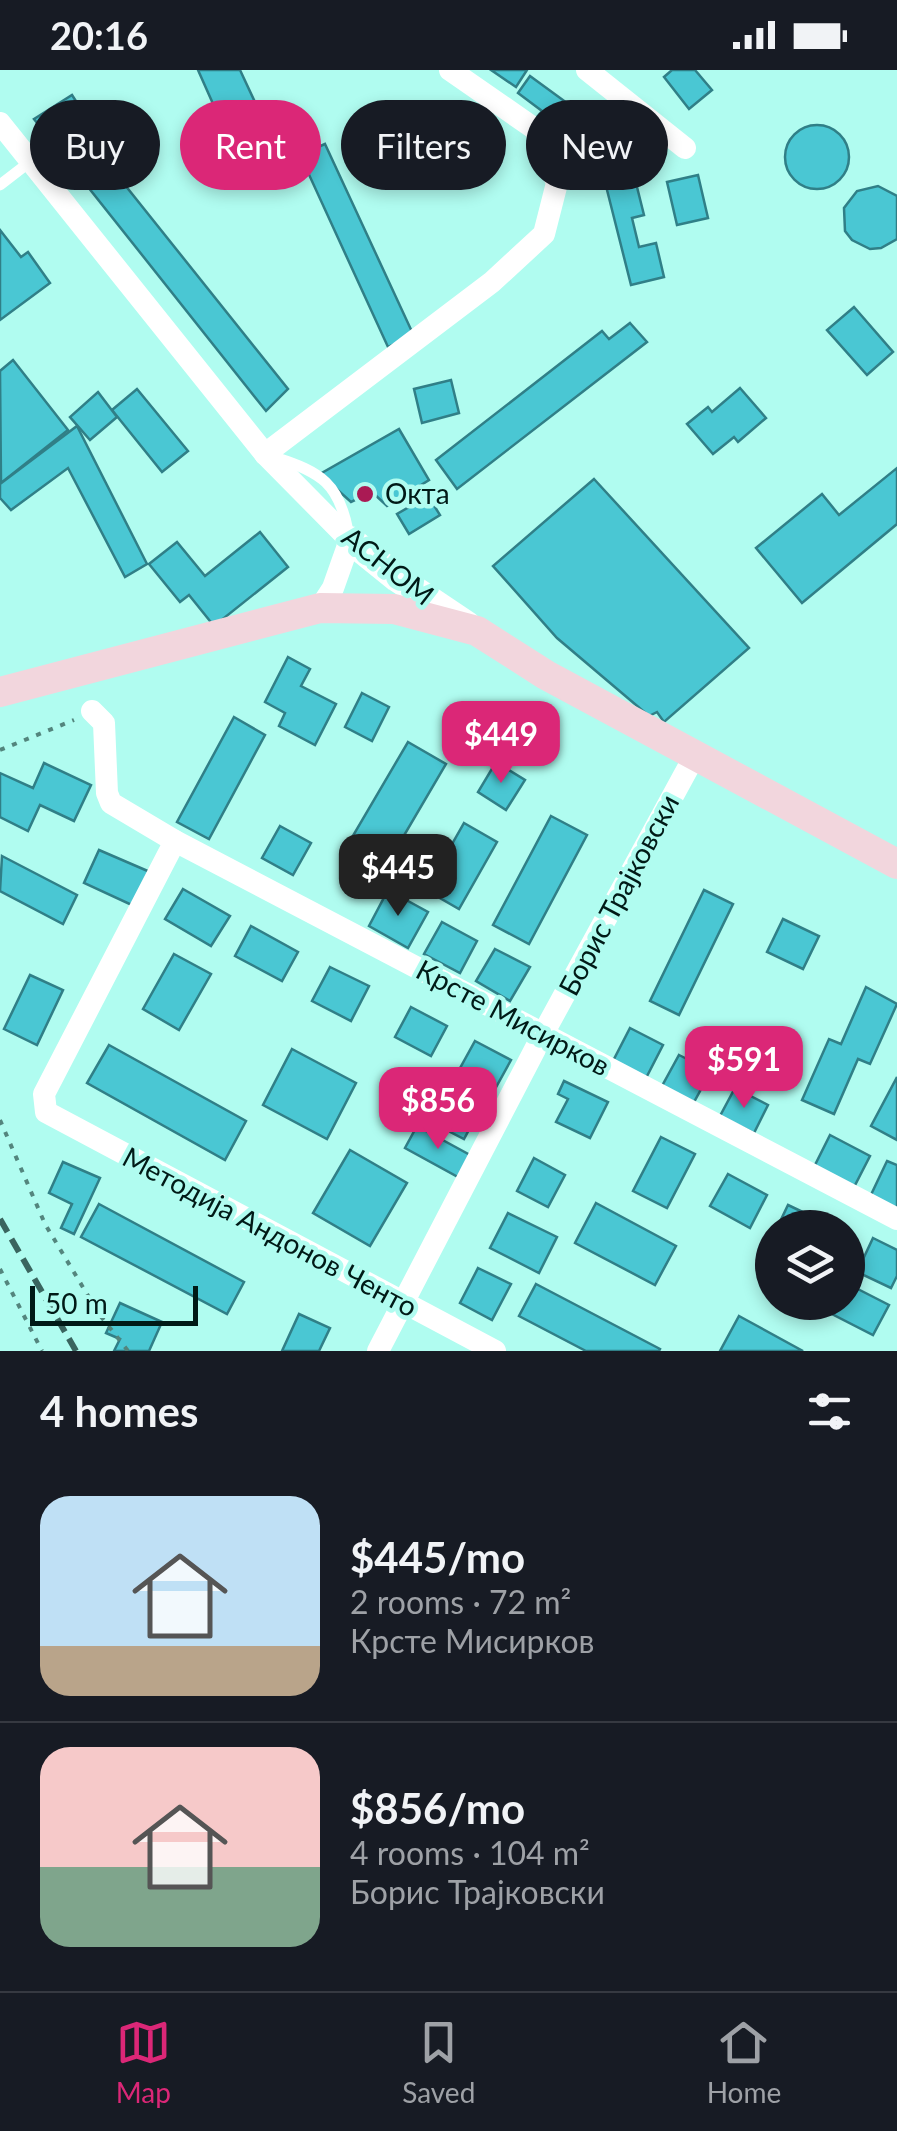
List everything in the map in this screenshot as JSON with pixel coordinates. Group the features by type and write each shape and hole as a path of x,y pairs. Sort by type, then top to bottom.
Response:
{"main road":[{"path":"0,692 320,608 394,609 477,631"},
{"name":"АСНОМ","path":"477,631 546,675 897,864"}],"street":[{"path":"265,454 492,282 544,234 556,182 535,129 450,70"},
{"path":"587,70 684,148"},
{"name":"АСНОМ","path":"0,123 30,160"},
{"name":"АСНОМ","path":"54,190 265,454 350,540 397,578 477,631"},
{"path":"320,608 334,588 350,540"},
{"name":"Крсте Мисирков","path":"92,712 104,723 107,793 111,804 897,1219"},
{"name":"Борис Трајковски","path":"378,1351 694,757"},
{"name":"Методија Андонов Ченто","path":"175,841 44,1094 46,1112 495,1351"}],"lane":[{"path":"0,185 30,162"}],"path":[{"path":"0,750 92,712"},
{"path":"0,1120 44,1224 99,1314 128,1351"},
{"path":"0,1270 42,1351"}],"building":[{"path":"198,70 240,70 254,100 211,100"},
{"path":"491,70 527,70 516,87"},
{"path":"672,70 695,70 712,90 689,109 664,77"},
{"path":"530,76 563,100 527,100 518,93"},
{"path":"817,125 840,134 849,157 840,180 817,189 794,180 785,157 794,134"},
{"path":"325,144 341,179 341,190 346,190 414,336 388,347 316,190 321,190 321,146"},
{"path":"698,175 708,218 677,225 668,182"},
{"path":"878,186 897,196 897,239 870,249 852,240 845,231 844,208 857,191"},
{"path":"90,190 129,190 288,389 266,411"},
{"path":"607,190 638,190 644,215 632,218 639,247 656,243 664,277 631,285"},
{"path":"0,230 21,257 28,252 50,283 0,320"},
{"path":"854,307 893,352 867,375 827,330"},
{"path":"630,323 647,342 457,489 436,460 602,331 609,339"},
{"path":"13,360 68,430 1,483 0,371"},
{"path":"451,380 459,413 422,423 414,389"},
{"path":"740,388 766,418 738,442 734,437 713,454 687,424 708,407 712,412"},
{"path":"137,389 188,451 162,472 112,410"},
{"path":"98,392 117,417 90,440 70,417"},
{"path":"77,426 147,564 125,577 68,468 11,510 0,498 0,484"},
{"path":"399,429 429,480 387,506 372,492 351,502 320,474"},
{"path":"897,468 897,524 802,603 756,548 822,494 839,515"},
{"path":"594,479 749,648 664,722 657,712 649,716 557,638 493,566"},
{"path":"428,496 440,515 409,534 397,514"},
{"path":"260,532 288,567 214,626 189,595 180,602 149,564 177,542 205,576"},
{"path":"288,657 310,669 301,686 336,704 315,745 279,726 285,713 265,702"},
{"path":"362,693 389,707 372,741 345,727"},
{"path":"234,717 265,735 209,839 177,822"},
{"path":"408,742 446,764 382,873 344,851"},
{"path":"496,762 525,780 506,810 478,792"},
{"path":"44,763 91,785 74,821 40,805 28,831 0,817 0,773 33,788"},
{"path":"551,816 587,835 529,944 493,925"},
{"path":"464,823 497,842 459,909 426,890"},
{"path":"280,826 311,843 293,875 262,858"},
{"path":"99,850 150,872 134,906 84,883"},
{"path":"2,856 77,895 63,924 0,891"},
{"path":"183,889 230,916 211,946 165,919"},
{"path":"388,890 428,912 408,948 369,926"},
{"path":"704,890 733,904 679,1015 650,1001"},
{"path":"783,919 819,936 803,969 767,952"},
{"path":"442,922 477,941 460,973 424,954"},
{"path":"251,926 298,952 282,981 235,956"},
{"path":"495,949 530,967 510,1001 476,981"},
{"path":"174,954 211,974 179,1030 143,1009"},
{"path":"330,967 369,986 351,1021 312,1001"},
{"path":"30,975 63,990 37,1045 4,1029"},
{"path":"866,987 897,1004 870,1064 858,1059 834,1114 802,1100 829,1039 841,1044"},
{"path":"411,1007 447,1026 431,1056 395,1037"},
{"path":"630,1028 663,1045 646,1078 613,1061"},
{"path":"475,1041 511,1060 495,1089 459,1070"},
{"path":"109,1045 246,1121 225,1160 87,1083"},
{"path":"292,1049 356,1083 327,1139 263,1105"},
{"path":"679,1055 711,1071 694,1102 662,1086"},
{"path":"897,1077 897,1140 871,1126"},
{"path":"564,1081 608,1102 590,1138 556,1122 568,1099 558,1094"},
{"path":"735,1088 768,1105 754,1133 720,1116"},
{"path":"445,1090 480,1109 464,1139 429,1121"},
{"path":"417,1126 470,1155 458,1177 405,1148"},
{"path":"830,1135 870,1156 852,1191 812,1171"},
{"path":"661,1137 695,1154 667,1208 633,1191"},
{"path":"350,1150 407,1183 370,1246 313,1213"},
{"path":"534,1158 565,1175 548,1207 517,1191"},
{"path":"887,1161 897,1165 897,1213 869,1199"},
{"path":"63,1162 100,1178 74,1234 61,1228 72,1204 49,1193"},
{"path":"728,1174 767,1195 759,1210 755,1210 750,1228 710,1206"},
{"path":"596,1203 676,1246 655,1285 575,1243"},
{"path":"99,1204 244,1282 227,1314 81,1237"},
{"path":"508,1213 557,1237 539,1273 490,1248"},
{"path":"873,1238 897,1250 897,1276 891,1288 865,1276 865,1255"},
{"path":"478,1268 511,1284 492,1320 460,1303"},
{"path":"536,1284 659,1351 586,1351 519,1316"},
{"path":"865,1293 889,1305 873,1335 844,1320 865,1320"},
{"path":"120,1303 162,1322 149,1351 114,1351 120,1339 106,1333"},
{"path":"299,1314 330,1328 319,1351 282,1351"},
{"path":"739,1316 803,1351 720,1351"}],"railway":[{"path":"0,1219 76,1351"}],"place":[{"name":"Окта","path":"365,494"}]}
